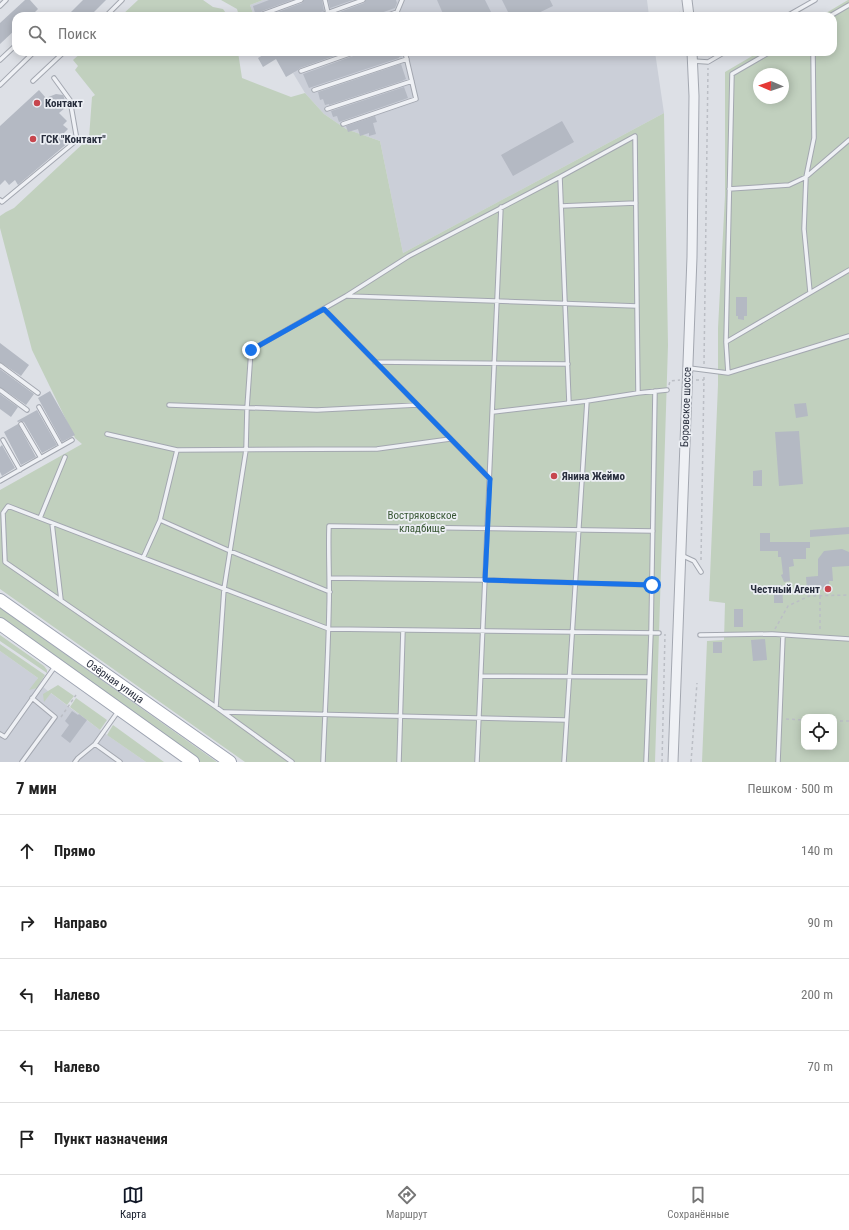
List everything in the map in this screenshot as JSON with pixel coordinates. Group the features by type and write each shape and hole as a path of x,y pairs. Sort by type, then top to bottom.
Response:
{"main road":[{"name":"Озёрная улица","path":"0,600 230,762"},
{"name":"Озёрная улица","path":"0,624 193,762"}],"street":[{"path":"687,0 688,12"},
{"name":"Боровское шоссе","path":"673,762 694,194 693,57"}],"lane":[{"path":"0,6 6,0"},
{"path":"110,12 122,0"},
{"path":"268,12 301,0"},
{"path":"325,0 328,12"},
{"path":"331,12 363,0"},
{"path":"398,12 402,0"},
{"path":"794,12 814,0"},
{"path":"837,12 849,5"},
{"path":"0,60 12,49"},
{"path":"0,84 30,56"},
{"path":"33,81 60,56"},
{"path":"301,71 344,56"},
{"path":"343,124 416,99 406,56"},
{"path":"693,57 708,62 719,56"},
{"path":"728,373 726,342 732,74 763,56"},
{"path":"810,292 804,228 806,177 814,138 813,56"},
{"path":"314,90 407,59"},
{"path":"0,200 2,202 76,140 70,100 54,78"},
{"path":"327,109 412,81"},
{"path":"216,707 224,589 246,450 246,408 251,350 346,296 409,256 635,136 638,393"},
{"path":"730,189 789,185 806,177 849,140"},
{"path":"560,177 569,403"},
{"path":"561,206 636,203"},
{"path":"477,762 502,207"},
{"path":"726,342 849,270"},
{"path":"346,296 637,306"},
{"path":"324,309 490,479"},
{"path":"688,368 728,373 849,336"},
{"path":"375,362 568,364"},
{"path":"0,365 38,393"},
{"path":"0,390 27,410"},
{"path":"492,412 666,390"},
{"path":"646,762 651,633 655,392"},
{"path":"564,762 587,401"},
{"path":"169,405 317,410 417,405"},
{"path":"39,407 61,446"},
{"path":"22,424 40,458"},
{"path":"107,434 177,450 377,449 450,439"},
{"path":"3,440 20,470"},
{"path":"0,480 72,440"},
{"path":"143,558 160,520 177,450"},
{"path":"40,518 66,457"},
{"path":"292,762 216,707 5,562 3,513 8,506 329,629 659,633"},
{"path":"160,520 230,551 330,592"},
{"path":"52,523 61,600"},
{"path":"323,762 330,592 328,557 329,526 653,531"},
{"path":"681,555 694,561 701,572"},
{"path":"330,578 485,580 652,585"},
{"path":"399,762 403,630"},
{"path":"700,635 772,634 849,639"},
{"path":"778,762 783,635"},
{"path":"0,734 5,737 56,664"},
{"path":"481,676 649,677"},
{"path":"22,762 55,717 32,698"},
{"path":"75,762 95,744 120,710"},
{"path":"223,712 566,720"},
{"path":"95,744 120,762"}],"path":[{"path":"701,572 709,56"},
{"path":"772,634 788,606 809,596 849,595"},
{"path":"820,596 820,637"},
{"path":"662,762 665,633"},
{"path":"691,762 696,683"},
{"path":"55,717 59,720 76,695"},
{"path":"780,719 801,720"},
{"path":"837,721 849,721"}],"shaded area":[{"path":"263,0 647,0 648,12 253,12 250,5"},
{"path":"287,56 656,56 664,113 403,253 380,141 346,129 324,114 305,93 293,73 295,72"},
{"path":"0,651 38,678 36,681 48,691 146,762 0,762"}],"green space":[{"path":"138,0 203,0 213,7 223,9 225,12 125,12"},
{"path":"221,0 263,0 250,5 253,12 238,12 237,9"},
{"path":"849,0 849,762 702,762 707,641 724,640 725,603 709,601 718,385 718,328 725,196 725,72 752,56 837,56 837,12 828,12"},
{"name":"Востряковское кладбище","path":"78,56 239,56 242,78 291,97 305,93 324,114 346,129 380,141 403,253 664,113 668,345 655,762 245,762 0,589 0,490 82,444 75,438 32,350 0,228 0,216 14,208 89,138 92,97 95,95 75,70 78,66 73,60"},
{"path":"0,608 217,762 200,762 0,619"},
{"path":"0,635 44,666 47,673 0,641"},
{"path":"0,644 45,675 37,688 29,690 38,678 0,651"},
{"path":"58,685 74,696 67,705 51,693 44,702 43,694"},
{"path":"76,698 107,720 100,730 70,707"},
{"path":"113,725 164,762 146,762 107,735"}],"building":[{"path":"25,0 30,0 38,9 35,12 12,12 12,33 0,44 0,23"},
{"path":"83,0 106,0 94,12 71,12"},
{"path":"269,0 292,0 261,12 255,12 253,6"},
{"path":"304,0 322,0 324,11 278,12 302,3"},
{"path":"328,0 353,0 330,8"},
{"path":"366,0 396,0 397,3 395,8 384,12 340,12 364,3"},
{"path":"437,0 485,0 491,12 442,12"},
{"path":"502,0 550,0 553,6 540,12 508,12"},
{"path":"261,56 334,56 300,68 286,77 276,59 263,67 258,58"},
{"path":"353,56 403,56 309,88 303,74"},
{"path":"401,64 406,79 402,81 329,105 325,105 323,99 320,100 318,92"},
{"path":"404,87 408,98 339,122 337,116 333,117 331,111"},
{"name":"ГСК \"Контакт\"","path":"39,90 46,98 56,94 63,95 65,108 59,113 67,121 63,125 68,129 62,135 69,142 18,185 15,180 9,185 5,180 0,185 0,126"},
{"path":"375,116 377,122 373,123 376,134 369,136 369,133 360,136 358,129 348,132 346,126"},
{"path":"562,121 574,142 513,176 501,155"},
{"path":"736,297 747,297 747,316 744,316 744,320 738,319 738,316 736,316"},
{"path":"0,343 29,365 21,376 0,362"},
{"path":"0,369 34,394 26,405 0,387"},
{"path":"50,391 75,435 62,442 38,398"},
{"path":"0,394 18,407 11,417 0,409"},
{"path":"806,403 808,416 796,418 794,404"},
{"path":"37,410 57,445 42,453 24,422 17,421"},
{"path":"18,424 36,457 21,465 4,432"},
{"path":"799,431 803,484 779,486 775,432"},
{"path":"2,445 15,468 2,476 0,472 0,447"},
{"path":"762,470 762,486 753,486 753,471"},
{"path":"849,527 849,534 810,537 810,530"},
{"path":"760,533 770,533 770,542 810,542 810,548 806,548 806,559 793,559 794,566 789,567 790,581 784,582 781,575 783,574 781,557 778,557 778,551 760,551"},
{"path":"842,549 849,552 849,566 832,567 833,581 829,581 830,589 807,590 806,577 818,576 818,559 824,551"},
{"path":"774,585 782,585 783,603 774,603"},
{"path":"734,609 743,609 743,627 734,627"},
{"path":"765,639 767,660 753,661 751,640"},
{"path":"713,642 722,642 722,653 713,653"},
{"path":"72,711 87,720 70,743 61,736 69,725 65,721"}],"place":[{"name":"Контакт","path":"37,103"},
{"name":"ГСК \"Контакт\"","path":"33,139"},
{"name":"Янина Жеймо","path":"554,476"},
{"name":"Честный Агент","path":"828,589"}],"route":[{"path":"251,350 324,309 490,479 485,580 652,585"}]}
